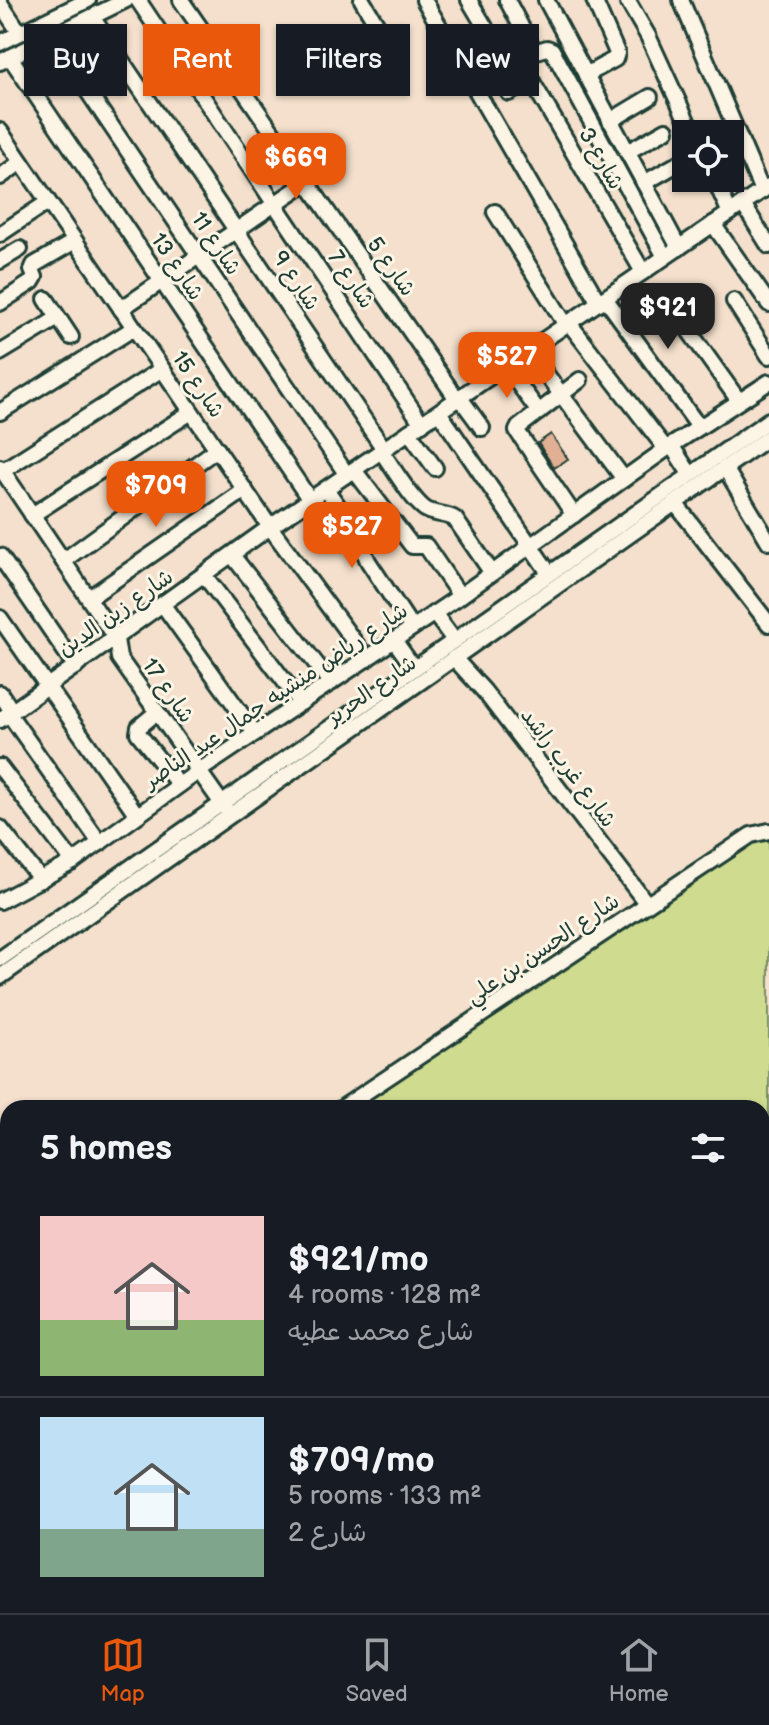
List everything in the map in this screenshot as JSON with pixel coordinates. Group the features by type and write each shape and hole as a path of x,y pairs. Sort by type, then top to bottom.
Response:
{"street":[{"path":"0,43 58,6 87,0"},
{"path":"78,24 126,0"},
{"name":"شارع 7","path":"138,0 422,424"},
{"name":"شارع 5","path":"181,0 482,428"},
{"path":"362,0 377,24"},
{"path":"424,0 602,301 699,427"},
{"path":"469,0 483,24"},
{"path":"507,0 533,49 552,50 665,257"},
{"name":"شارع 3","path":"546,0 679,248"},
{"path":"586,75 615,59 617,53 594,0"},
{"path":"627,0 648,36 687,120"},
{"path":"681,0 765,189"},
{"path":"0,3 20,33"},
{"name":"شارع 9","path":"92,17 420,505 431,512 447,514 455,519 492,573"},
{"path":"5,60 24,50"},
{"name":"شارع 13","path":"5,60 162,281 310,500"},
{"name":"شارع 3","path":"539,93 643,272"},
{"name":"شارع 11","path":"91,96 351,472 412,546 425,545 460,596"},
{"path":"610,121 650,97"},
{"path":"627,152 666,130"},
{"name":"شارع 15","path":"0,131 270,527 367,659"},
{"path":"0,177 21,162"},
{"path":"644,183 672,167"},
{"path":"121,309 307,182"},
{"name":"شارع زين الدين","path":"7,715 270,527 765,189"},
{"path":"720,192 730,213"},
{"path":"0,234 48,202"},
{"path":"743,204 769,246"},
{"path":"495,212 568,324 690,474"},
{"path":"713,224 769,304"},
{"path":"0,303 32,282 34,265 75,241"},
{"path":"0,261 20,249"},
{"path":"46,299 71,337"},
{"path":"667,300 739,401"},
{"path":"734,301 769,356"},
{"path":"0,353 58,318"},
{"path":"0,412 134,328"},
{"path":"529,351 624,479"},
{"path":"506,367 539,412"},
{"path":"1,469 162,369"},
{"path":"574,515 517,432 519,427 580,380"},
{"name":"شارع رياض منشيه جمال عبد الناصر","path":"5,899 73,862 199,771 460,596 668,447 769,382"},
{"path":"32,515 191,412"},
{"path":"439,412 549,573"},
{"name":"شارع الحرير","path":"393,691 414,668 769,420"},
{"path":"409,432 435,468"},
{"name":"شارع الحرير","path":"0,977 106,894 393,691 454,658 725,468 767,443"},
{"path":"63,561 217,449"},
{"path":"725,468 769,542"},
{"name":"شارع 17","path":"1,469 116,639 119,658 226,808"},
{"path":"326,489 355,530 368,561 412,628"},
{"path":"89,598 245,490"},
{"path":"675,503 769,624"},
{"path":"232,555 331,683"},
{"path":"0,556 76,667"},
{"path":"204,575 301,703"},
{"path":"163,605 255,733"},
{"path":"434,613 454,640"},
{"path":"0,618 137,815"},
{"path":"394,640 414,668"},
{"name":"شارع غرب راشد","path":"454,658 484,691 647,904"},
{"path":"0,693 7,715 100,843"},
{"path":"157,712 139,727 138,733 179,785"},
{"path":"0,767 73,862"},
{"path":"0,828 41,880"},
{"name":"شارع الحسن بن علي","path":"354,1100 751,835 769,831"},
{"path":"0,884 5,899"},
{"name":"شارع الحرير","path":"0,959 106,894"}],"green space":[{"path":"769,830 769,1100 358,1100"}],"building":[{"path":"551,434 568,459 554,468 538,443"}]}
